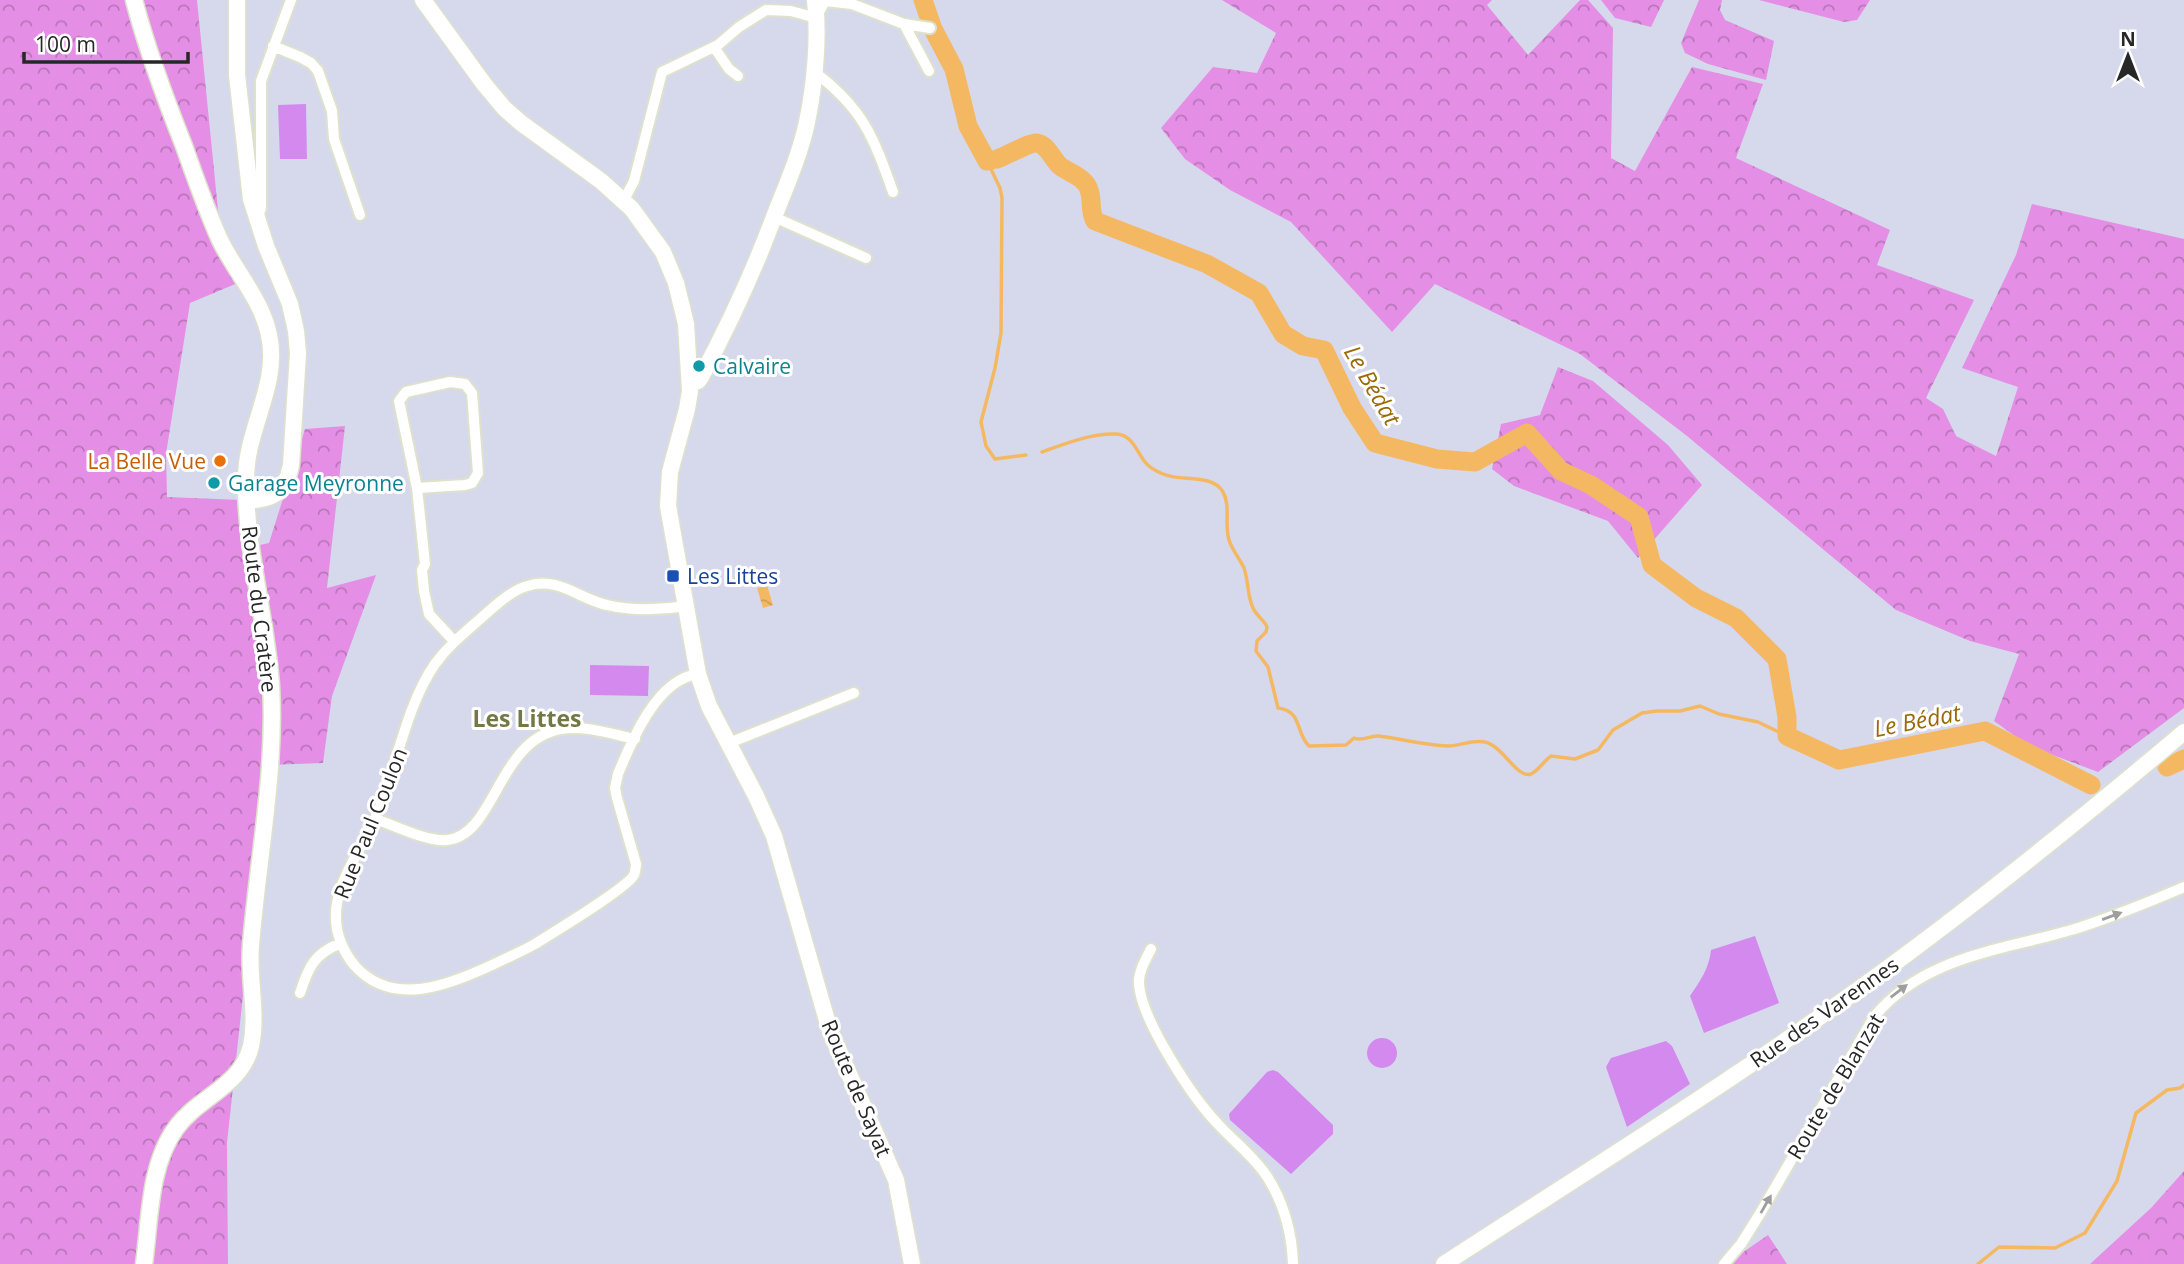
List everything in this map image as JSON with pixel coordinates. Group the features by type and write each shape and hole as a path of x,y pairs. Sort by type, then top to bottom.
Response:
{"street":[{"name":"Route du Cratère","path":"134,0 154,67 217,233 262,313 269,332 272,365 250,439 246,472 247,501 268,654 272,740 251,950 252,1040 248,1056 235,1076 184,1119 168,1141 157,1173 144,1264"},
{"path":"237,0 237,75 246,166 257,220 290,304 298,353 289,475 283,488 275,495 247,501"},
{"path":"257,220 261,208 261,81 291,0"},
{"name":"Route de Sayat","path":"423,0 504,108 624,200 654,237 677,283 686,324 690,383 687,408 674,455 668,506 698,674 709,706 769,822 835,1043 896,1180 912,1264"},
{"path":"690,383 701,377 743,295 774,218 807,122 813,71 815,0"},
{"path":"816,18 824,0 852,4 904,24 930,28"},
{"path":"624,200 634,181 662,72 714,47 766,10 791,11 816,18"},
{"path":"904,24 929,71"},
{"path":"273,46 300,57 318,71 332,111 334,139 360,215"},
{"path":"714,47 729,69 738,76"},
{"path":"813,71 849,102 866,123 893,192"},
{"path":"774,218 866,258"},
{"path":"418,488 465,485 472,483 478,473 472,393 465,384 450,382 406,392 398,401 418,488 425,564 422,570 428,609 432,619 454,641"},
{"name":"Rue Paul Coulon","path":"686,606 613,607 594,602 559,585 534,584 514,592 454,641 434,665 421,689 375,819 338,895 335,918 341,943 358,969 377,982 396,989 429,988 477,972 531,946 634,875 636,864 615,788 618,774 660,696 678,681 698,674"},
{"path":"729,743 854,693"},
{"path":"375,819 436,839 456,837 464,834 475,822 518,755 535,739 560,729 577,729 635,739"},
{"name":"Rue des Varennes","path":"1444,1264 1773,1049 1859,989 2028,862 2184,732"},
{"name":"Route de Blanzat","path":"1726,1262 1761,1212 1874,1017 1896,994 1929,971 2078,928 2184,887"},
{"path":"300,993 316,958 321,952 341,943"},
{"path":"1151,949 1139,978 1144,1003 1171,1059 1200,1101 1214,1120 1268,1177 1284,1210 1292,1244 1293,1264"}],"green space":[{"path":"0,0 197,0 221,240 240,282 190,303 166,454 167,497 242,500 242,549 269,543 305,429 345,426 327,588 376,575 332,696 323,763 268,765 227,1143 228,1264 0,1264"},
{"path":"1222,0 1492,0 1487,5 1528,55 1580,0 1588,0 1613,28 1611,158 1635,171 1692,67 1763,84 1736,158 1890,230 1877,265 1974,300 1926,398 1943,409 1956,436 1996,456 2018,387 1962,368 2016,255 2032,204 2184,239 2184,708 2098,772 2029,746 1994,721 2019,654 1970,641 1896,610 1687,436 1580,354 1435,284 1392,332 1291,222 1230,190 1185,159 1161,128 1213,67 1257,73 1276,33"},
{"path":"1601,0 1664,0 1651,27 1615,18"},
{"path":"1699,0 1722,0 1720,10 1725,20 1774,41 1766,80 1708,64 1685,53 1681,43"},
{"path":"1759,0 1870,0 1857,20 1844,22"},
{"path":"1558,367 1593,381 1668,445 1702,485 1638,558 1608,521 1514,486 1492,469 1501,424 1540,415"},
{"path":"2184,1171 2184,1264 2090,1264 2151,1208"},
{"path":"1768,1235 1787,1264 1726,1264"}],"shaded area":[{"path":"306,104 307,159 280,159 278,105"},
{"path":"590,665 649,666 648,696 590,695"},
{"path":"1755,936 1779,1003 1704,1033 1690,996 1701,980 1711,950"},
{"path":"1382,1038 1393,1042 1397,1053 1393,1064 1382,1068 1371,1064 1367,1053 1371,1042"},
{"path":"1666,1041 1672,1046 1690,1084 1627,1127 1606,1067 1611,1058"},
{"path":"1273,1070 1333,1125 1333,1134 1291,1174 1230,1120 1229,1114 1267,1072"}],"water":[{"path":"767,585 773,605 763,608 757,588"}],"waterway":[{"name":"Le Bédat","path":"923,0 933,29 954,69 968,126 987,161 992,160"},
{"name":"Le Bédat","path":"997,159 1029,145 1041,144 1060,166 1087,186 1095,221 1207,264 1259,293 1283,334 1303,346 1324,350 1352,408 1375,443 1437,459 1475,462 1527,433 1561,471 1591,485 1639,517 1652,565 1696,598 1736,618 1777,659 1787,717 1787,736 1839,760 1985,731 2091,785"},
{"path":"987,161 1002,198 1001,333 981,422 986,446 995,459 1026,455"},
{"name":"Le Bédat","path":"1042,452 1088,437 1122,435 1130,440 1147,464 1159,472 1204,480 1218,486 1227,503 1229,540 1244,568 1252,605 1267,627 1257,641 1256,651 1268,667 1278,708 1291,713 1309,746 1346,745 1354,738 1375,736 1448,746 1480,741 1498,749 1520,772 1531,774 1551,756 1575,759 1598,750 1613,730 1642,713 1680,711 1700,706 1719,714 1758,722 1787,736"},
{"name":"Le Bédat","path":"2167,767 2184,759"},
{"path":"1978,1264 1999,1247 2055,1248 2085,1233 2117,1181 2136,1113 2167,1090 2184,1085"}],"place":[{"name":"Calvaire","path":"699,366"},
{"name":"La Belle Vue","path":"220,461"},
{"name":"Garage Meyronne","path":"214,483"},
{"name":"Les Littes","path":"673,576"}],"district":[{"name":"Les Littes","path":"527,718"}]}
